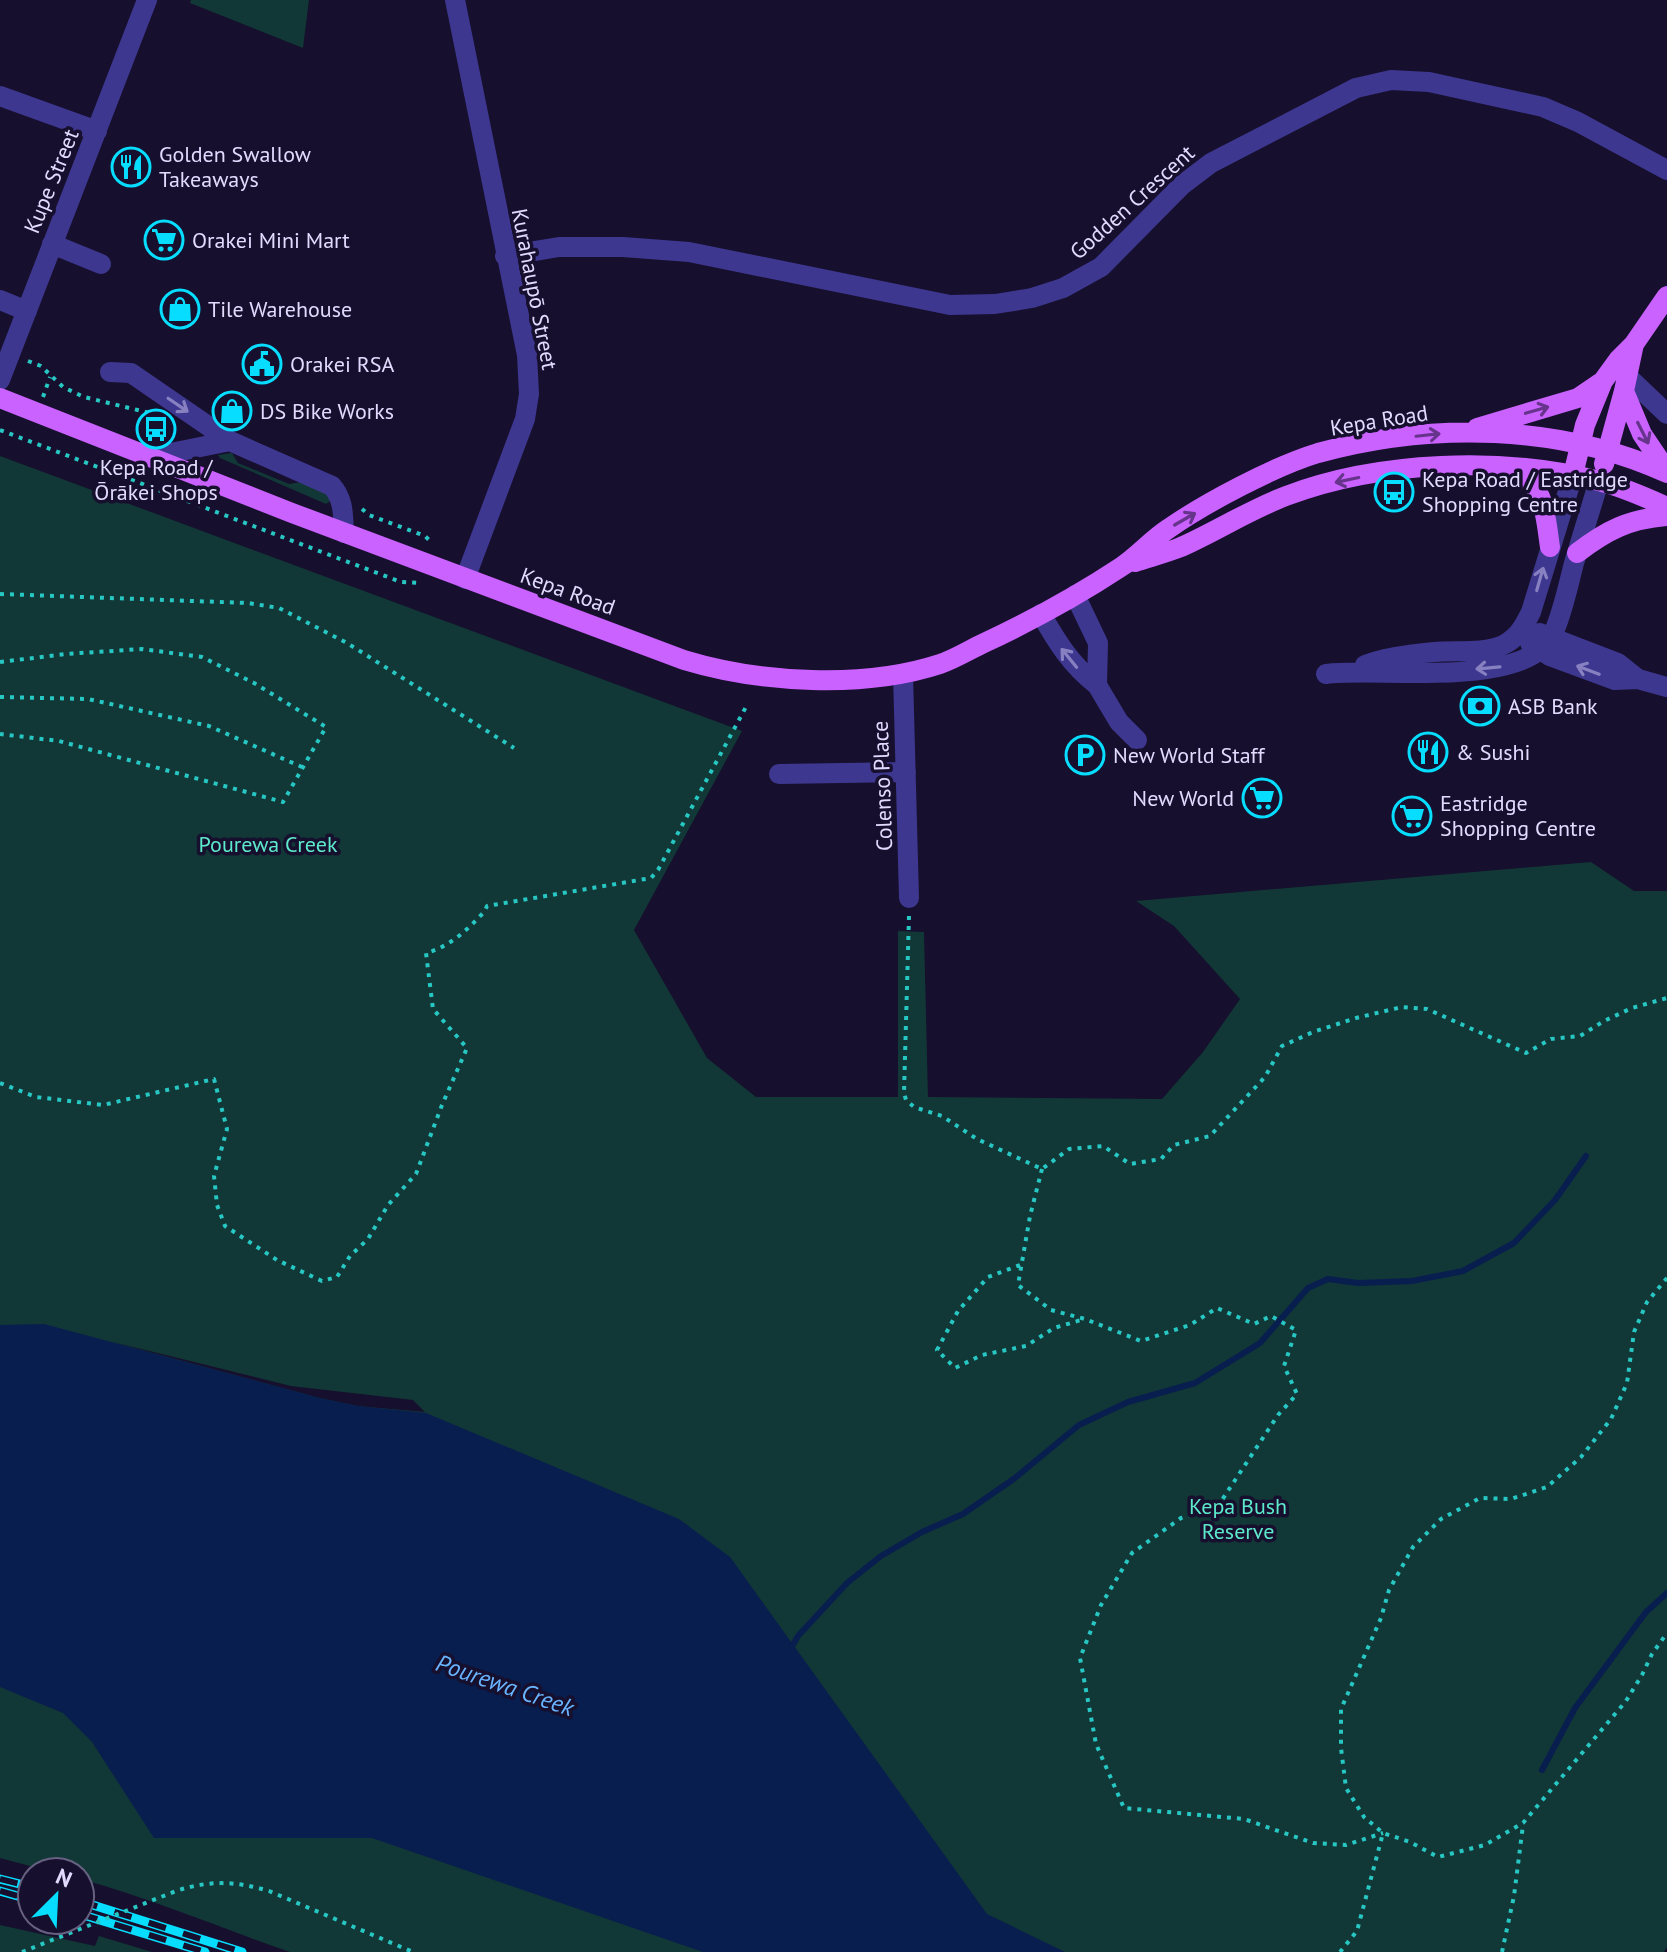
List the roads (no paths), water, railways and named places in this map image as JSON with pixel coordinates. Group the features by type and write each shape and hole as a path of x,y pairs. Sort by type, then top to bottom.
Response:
{"main road":[{"path":"1573,475 1589,415 1603,381 1634,344 1667,296"},
{"path":"1599,481 1634,344"},
{"path":"1466,431 1578,398 1603,381"},
{"path":"1626,384 1642,434 1667,472"},
{"name":"Kepa Road","path":"0,398 344,533 684,660 769,678 812,680 903,674 942,663 1075,595 1123,566 1167,529 1226,496 1318,454 1390,439 1466,431 1523,435 1580,444 1667,472"},
{"name":"Kepa Road","path":"1123,566 1180,547 1258,507 1313,487 1383,472 1508,468 1573,475 1599,481 1667,507"},
{"path":"1508,468 1525,476 1542,496 1550,547"},
{"path":"1577,553 1613,528 1667,516"}],"street":[{"name":"Kupe Street","path":"0,380 147,0"},
{"name":"Kurahaupō Street","path":"455,0 527,355 528,406 465,579"},
{"name":"Godden Crescent","path":"505,256 559,247 655,248 689,252 950,305 995,304 1032,298 1078,282 1101,267 1182,185 1211,163 1356,88 1391,80 1429,82 1543,107 1578,122 1667,170"},
{"path":"0,96 97,131"},
{"path":"52,244 101,264"},
{"path":"0,300 27,311"},
{"path":"110,372 131,373 230,441 332,486 343,506 344,533"},
{"path":"1626,384 1667,414"},
{"path":"151,457 230,441"},
{"path":"1326,674 1352,670 1376,661 1432,652 1502,646 1523,630 1573,475"},
{"path":"1352,670 1398,673 1520,663 1546,643 1599,481"},
{"path":"1075,595 1098,643 1097,685"},
{"path":"1041,614 1062,651 1081,673 1097,685 1119,722 1137,740"},
{"path":"1523,630 1531,645 1546,643 1615,680 1638,679 1667,687"},
{"name":"Colenso Place","path":"903,674 909,898"},
{"path":"779,774 906,772"}],"water":[{"name":"Pourewa Creek","path":"44,1324 320,1398 358,1406 426,1413 679,1519 730,1557 987,1914 1065,1952 703,1952 372,1838 154,1838 92,1742 63,1713 0,1687 0,1325"}],"waterway":[{"path":"790,1650 798,1636 847,1583 881,1556 922,1532 963,1514 1015,1478 1079,1425 1128,1402 1195,1383 1260,1343 1308,1288 1328,1279 1358,1283 1412,1281 1463,1271 1514,1243 1555,1200 1586,1156"},
{"path":"1542,1770 1575,1708 1646,1612 1667,1593"}],"railway":[{"path":"0,1879 16,1883"},
{"path":"0,1891 16,1896"},
{"path":"96,1906 242,1952"},
{"path":"96,1919 205,1952"}],"place":[{"name":"Golden Swallow Takeaways","path":"131,167"},
{"name":"Orakei Mini Mart","path":"164,240"},
{"name":"Tile Warehouse","path":"180,309"},
{"name":"Orakei RSA","path":"262,364"},
{"name":"DS Bike Works","path":"232,411"},
{"name":"Kepa Road / Ōrākei Shops","path":"156,429"},
{"name":"Kepa Road / Eastridge Shopping Centre","path":"1394,492"},
{"name":"ASB Bank","path":"1480,706"},
{"name":"& Sushi","path":"1428,752"},
{"name":"New World Staff","path":"1085,755"},
{"name":"New World","path":"1262,798"},
{"name":"Eastridge Shopping Centre","path":"1412,816"}],"park label":[{"name":"Kepa Bush Reserve","path":"1238,1518"}]}
